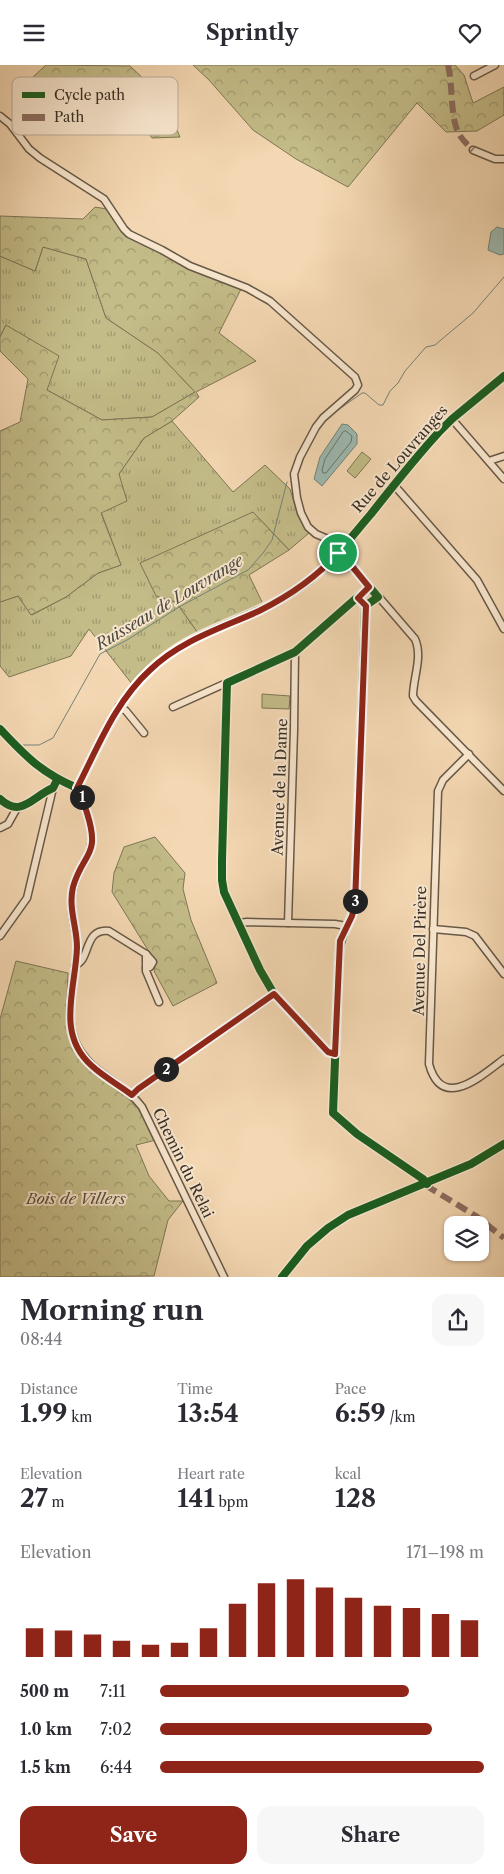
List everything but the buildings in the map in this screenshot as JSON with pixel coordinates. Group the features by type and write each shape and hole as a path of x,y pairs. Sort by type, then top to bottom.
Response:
{"street":[{"path":"474,76 496,65"},
{"path":"0,116 12,128"},
{"path":"18,135 29,149 40,158 104,199 129,234 190,266 246,288 270,301 355,377 358,385 356,390 323,418 316,427 294,473 297,498 301,513 308,527 316,534 344,546"},
{"path":"473,150 495,159 504,159"},
{"name":"Rue de Louvranges","path":"77,788 119,706 150,669 170,653 193,639 257,612 288,596 309,580 338,553 452,419 504,376"},
{"path":"452,419 504,479"},
{"path":"488,461 504,456"},
{"path":"394,485 477,580 504,627"},
{"path":"338,553 347,560 410,633 418,646 413,696 504,791"},
{"path":"173,707 295,652 369,587"},
{"path":"366,606 378,597"},
{"path":"358,598 366,606 355,904 352,916 340,941 338,955 334,1113 357,1134 427,1184"},
{"name":"Avenue de la Dame","path":"288,923 295,652"},
{"path":"227,683 222,880 224,892 260,970 274,994 328,1052 335,1054"},
{"path":"119,706 126,711 144,733"},
{"path":"0,729 32,762 57,780 77,788"},
{"name":"Avenue Del Pirère","path":"469,754 443,780 438,791 429,1064 435,1080 447,1087 456,1089 467,1086 504,1059"},
{"path":"0,936 24,904 30,891 53,788 57,780"},
{"path":"0,799 4,803 17,808 23,807 53,788"},
{"name":"Chemin du Relai","path":"77,788 81,793 92,829 93,839 89,855 76,879 71,896 71,911 77,947 70,1018 75,1042 91,1065 132,1095 139,1103 149,1120 224,1277"},
{"path":"0,828 8,824 17,808"},
{"path":"238,923 346,926"},
{"path":"433,929 466,932 475,936 504,974"},
{"name":"Chemin du Relai","path":"75,965 81,961 93,936 106,931 126,940 146,954 153,962 150,967 146,968 159,1002"},
{"path":"132,1095 274,994"},
{"path":"282,1277 307,1246 328,1228 364,1208 427,1184 471,1164 504,1144"}],"green space":[{"path":"46,65 130,66 142,77 33,77"},
{"path":"193,65 455,65 464,75 473,103 504,87 504,115 477,131 446,132 417,103 348,187 296,159 253,130 209,80"},
{"path":"178,132 180,137 152,138 150,135 178,135"},
{"path":"95,207 107,209 126,233 241,289 219,333 256,361 196,392 199,397 172,421 144,438 119,474 127,501 101,513 121,565 98,573 66,597 31,615 18,596 0,602 0,431 20,422 28,379 0,351 0,337 6,325 59,356 47,390 102,420 152,417 195,392 158,353 106,318 86,259 43,247 35,271 0,256 0,216 83,219"},
{"path":"43,247 86,259 106,318 158,353 195,392 152,417 102,420 47,390 6,325 0,337 0,256 35,271"},
{"path":"172,421 233,492 265,465 290,489 298,515 309,533 289,550 253,512 156,596 176,602 198,633 162,656 132,684 89,629 71,656 9,677 0,666 0,602 18,596 32,615 66,597 98,573 121,565 101,512 119,474 144,438"},
{"path":"362,452 371,459 355,478 347,471"},
{"path":"253,512 289,550 249,575 264,606 198,633 176,602 156,596 140,563"},
{"path":"262,694 290,696 289,709 262,708"},
{"path":"155,837 185,873 183,889 191,920 217,983 173,1006 154,971 156,963 112,892 114,873 124,847"},
{"name":"Bois de Villers","path":"16,961 68,973 66,1021 73,1045 88,1067 125,1093 138,1108 156,1140 136,1145 149,1176 169,1201 183,1201 168,1220 154,1276 0,1277 0,1019"}],"water":[{"path":"497,227 504,229 504,254 500,255 488,250 491,232"},
{"path":"342,424 348,425 357,434 357,444 322,486 314,479 320,457"}],"waterway":[{"name":"Ruisseau de Louvrange","path":"331,415 362,393 365,393 379,405 383,405 390,391 426,347 435,345 473,313 504,277"},
{"name":"Ruisseau de Louvrange","path":"292,470 306,438"},
{"name":"Ruisseau de Louvrange","path":"23,745 39,745 53,738 100,654 127,640 179,607 248,570 272,540 287,482"}],"marked path":[{"path":"448,65 455,125 461,137 473,150"},
{"path":"427,1184 430,1188 476,1216 504,1238"}],"cycle path":[{"path":"0,729 18,748 44,770 77,788 122,703 152,668 171,653 194,639 282,599 309,581 342,549 439,432 504,376"},
{"path":"338,553 347,560 378,597 365,606 355,904 339,955 333,1113 357,1134 423,1179 427,1184"},
{"path":"335,1054 327,1052 274,994 260,970 224,892 222,860 227,683 295,652 369,587"},
{"path":"0,799 7,805 21,806 53,788 57,780"},
{"path":"282,1277 307,1246 328,1228 348,1215 471,1164 504,1144"}],"route":[{"path":"338,553 347,560 369,587 358,598 366,606 355,904 352,916 340,941 338,955 335,1054 328,1052 274,994 132,1095 91,1065 75,1042 72,1030 70,1008 77,947 71,911 71,896 79,873 92,848 93,839 92,829 81,793 77,788 113,716 125,698 150,669 170,653 193,639 257,612 288,596 309,580 338,553"}]}
